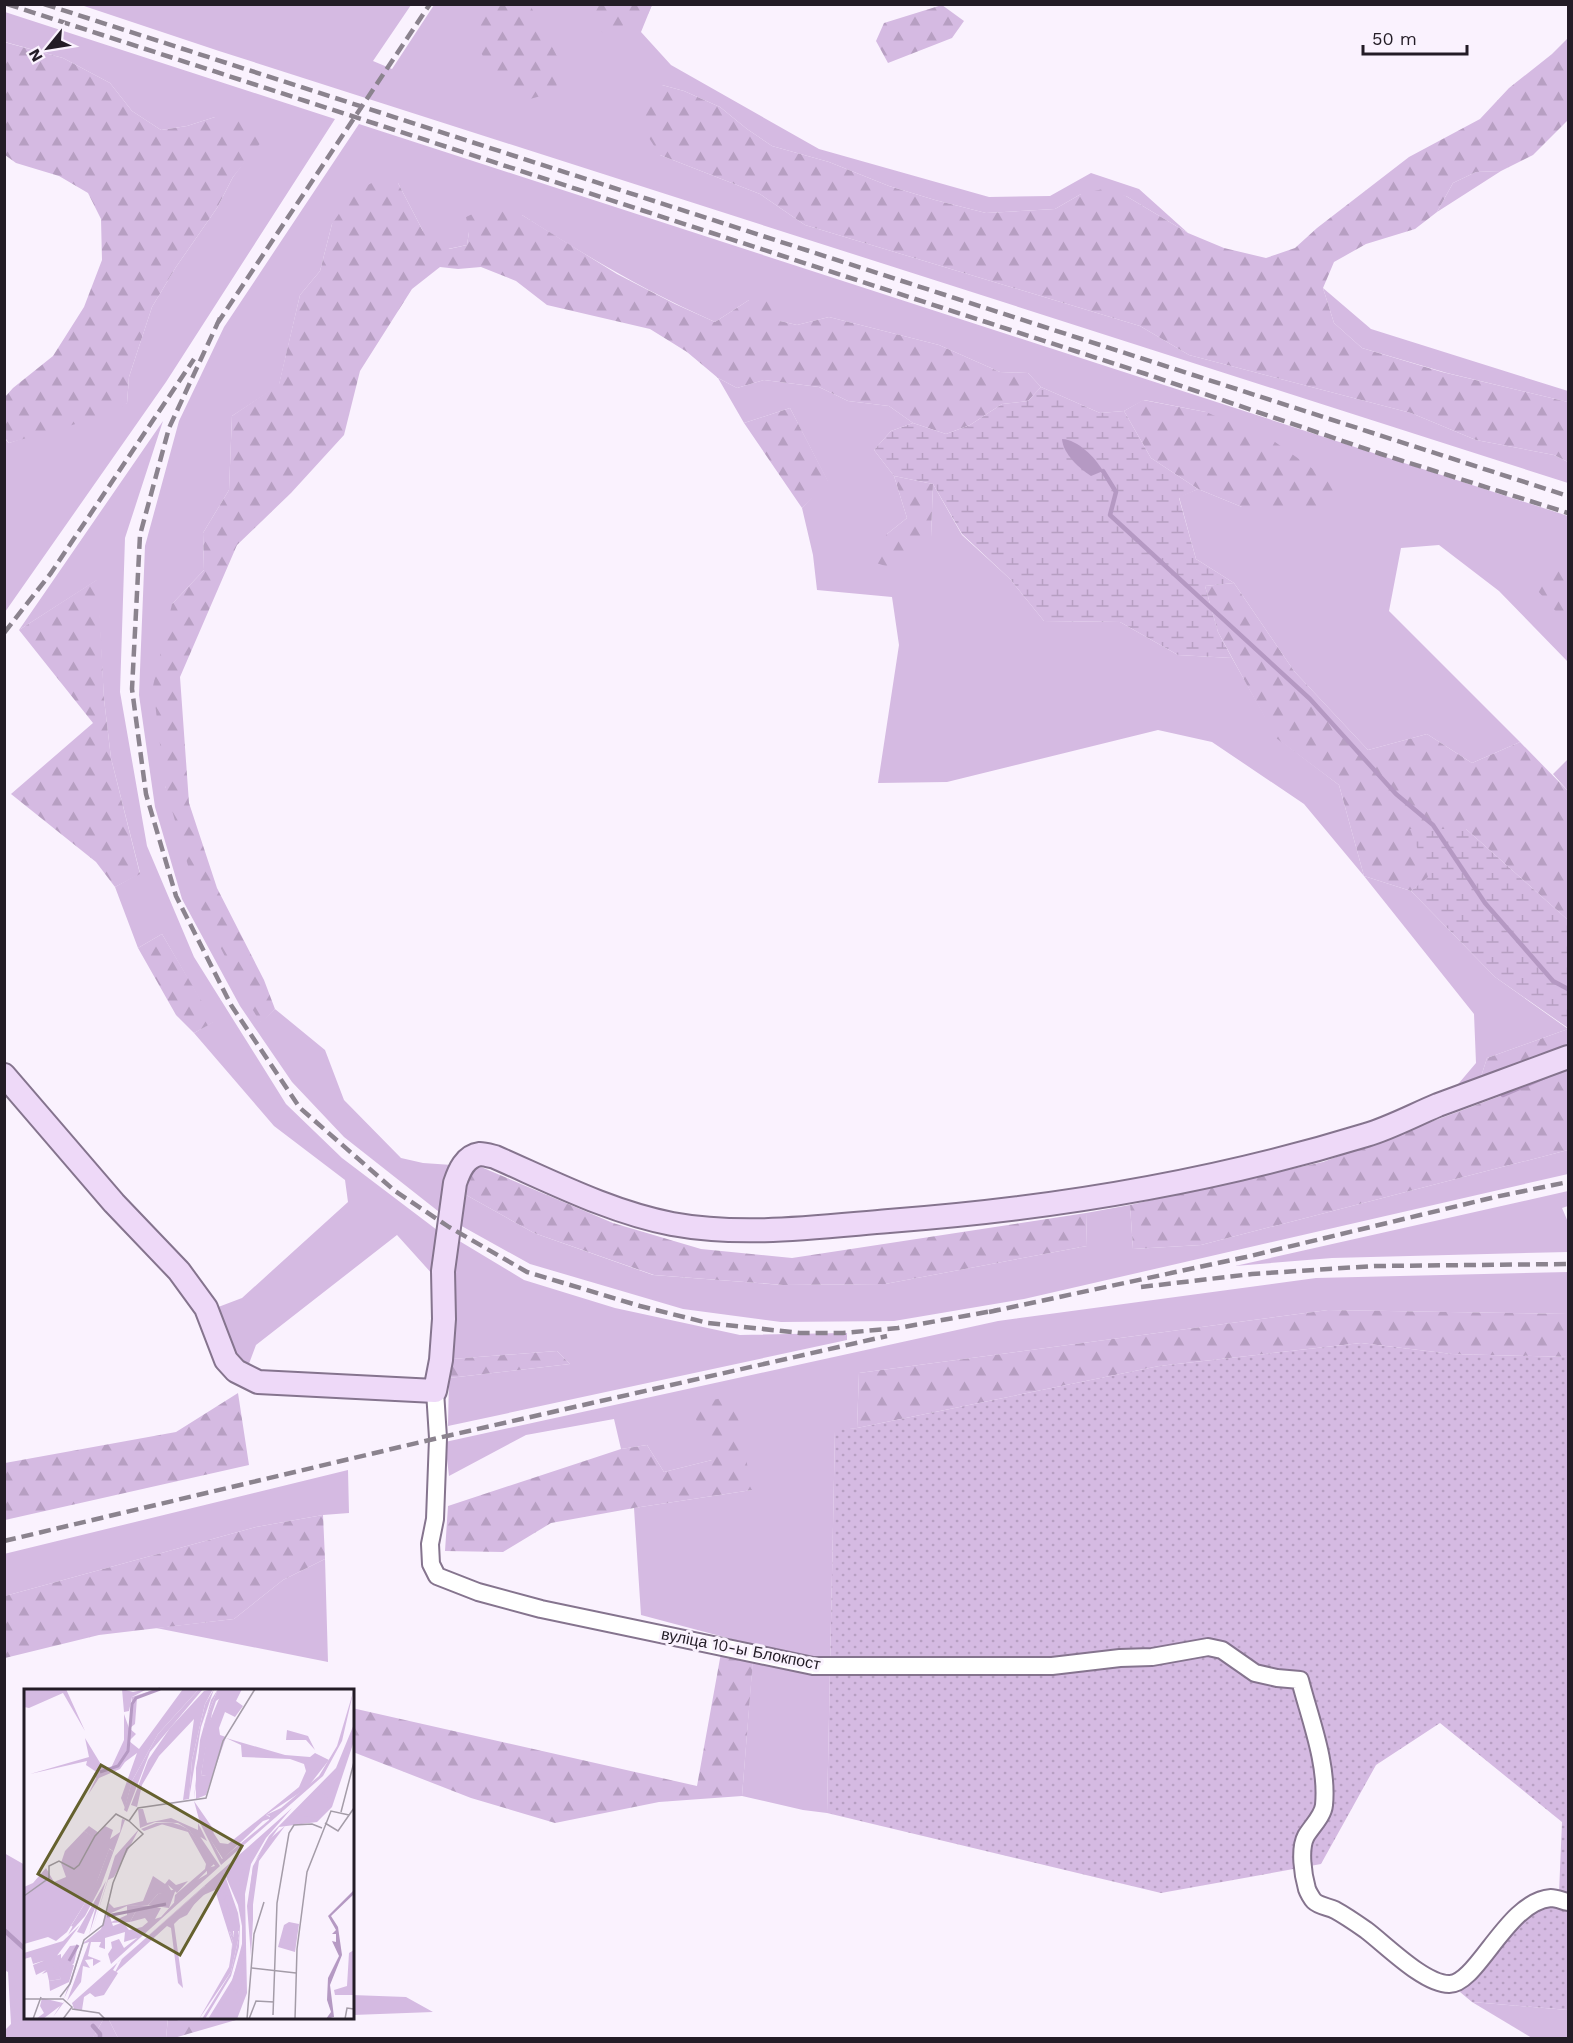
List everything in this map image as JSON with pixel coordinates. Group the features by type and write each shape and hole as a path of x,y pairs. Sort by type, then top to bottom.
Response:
{"street":[{"path":"4,1075 114,1203 179,1271 206,1308 226,1360 236,1371 258,1382 435,1391 441,1360 444,1319 443,1270 455,1183 459,1169 468,1160 480,1154 495,1157 617,1209 680,1225 709,1229 750,1230 911,1220 1026,1208 1125,1193 1222,1174 1369,1134 1435,1106 1569,1057"},
{"name":"вуліца 10-ы Блокпост","path":"435,1391 438,1438 435,1519 430,1544 431,1564 437,1576 478,1592 541,1609 813,1666 1052,1666 1120,1658 1152,1657 1208,1647 1222,1650 1255,1673 1300,1680 1317,1742 1325,1793 1324,1809 1305,1838 1301,1853 1308,1890 1315,1902 1333,1909 1354,1922 1422,1974 1449,1984 1459,1982 1467,1976 1496,1939 1524,1910 1551,1898 1569,1902"}],"green space":[{"path":"585,4 652,5 648,14 626,21 621,28 607,36 587,19"},
{"path":"81,5 411,5 373,61 392,69 434,5 652,5 641,32 671,65 819,149 989,197 1050,196 1091,173 1139,189 1188,233 1126,196 1081,194 1055,209 986,213 935,200 889,186 829,162 772,146 720,107 684,91 662,85 660,155 760,194 805,225 1140,326 1189,355 1411,413 1476,440 1554,455 1568,462 1568,483 219,51"},
{"path":"480,5 530,5 559,60 556,92 526,100 497,82 479,49 476,12"},
{"path":"942,5 964,21 952,38 888,63 876,41 884,23"},
{"path":"5,12 335,119 166,382 5,612 4,438 9,443 127,403 129,377 152,307 245,161 215,117 187,126 161,130 132,111 110,83 63,58 5,42"},
{"path":"1568,38 1568,120 1533,155 1501,171 1476,172 1453,183 1437,212 1415,229 1366,244 1334,262 1323,288 1334,323 1362,348 1442,372 1568,402 1568,462 1554,455 1476,440 1411,413 1189,355 1140,326 805,225 760,194 660,155 640,124 645,103 662,85 684,91 720,107 772,146 829,162 889,186 935,200 986,213 1055,209 1081,194 1103,189 1126,196 1188,233 1224,248 1266,258 1295,248 1317,228 1409,157 1480,119 1509,88 1552,54"},
{"path":"4,42 63,58 110,83 132,111 161,130 187,126 215,117 244,118 260,127 263,140 233,177 217,208 176,267 152,307 129,377 127,403 114,413 9,443 5,438 5,397 53,356 84,307 102,260 101,219 88,193 59,176 16,163 5,155"},
{"path":"359,124 1568,516 1568,662 1499,591 1439,545 1401,548 1389,611 1520,742 1472,763 1427,734 1368,750 1294,671 1234,583 1196,559 1179,497 1198,489 1242,507 1206,412 1144,400 1124,411 1100,413 1041,387 1028,373 1000,372 939,345 829,317 797,325 780,321 749,300 715,322 616,272 522,215 469,232 467,245 448,249 423,231 398,183 332,224 320,271 300,295 279,385 232,416 229,490 203,533 204,570 172,604 165,786 261,1022 275,1009 325,1050 344,1100 401,1158 423,1163 452,1165 443,1215 344,1137 292,1082 240,1006 182,899 155,807 139,695 145,546 179,421 224,327"},
{"path":"1501,171 1437,212 1453,183 1476,172"},
{"path":"379,179 398,183 423,231 440,232 449,249 467,245 469,232 466,217 485,208 522,215 617,274 715,322 749,300 769,300 780,321 797,325 829,317 939,345 1000,372 1028,373 1041,387 1028,401 1002,404 970,425 946,434 913,423 889,406 848,401 819,387 764,380 737,388 718,378 687,352 650,329 547,305 516,281 481,267 458,269 440,267 412,289 360,371 344,435 291,493 237,545 180,677 189,803 217,888 264,980 275,1009 261,1023 200,907 165,786 153,686 172,604 204,570 203,533 229,490 232,416 279,384 300,295 320,271 332,224 353,193"},
{"path":"1323,288 1371,329 1568,391 1568,402 1447,373 1362,348 1334,323"},
{"path":"718,378 737,388 764,380 819,387 848,401 889,406 913,423 891,431 874,450 894,476 907,518 887,534 931,537 933,484 962,535 1010,579 1044,621 1120,622 1178,655 1232,658 1277,738 1339,785 1364,876 1304,804 1212,742 1158,730 947,782 878,783 899,645 892,597 817,590 813,555 802,508 828,482 790,408 744,423"},
{"path":"1041,387 1100,413 1124,411 1151,458 1198,489 1179,498 1196,559 1234,583 1205,586 1218,632 1232,658 1178,655 1120,622 1044,621 1010,579 962,534 933,484 894,476 874,450 891,431 913,423 946,434 970,425 1002,404 1028,401"},
{"path":"1143,400 1206,412 1275,442 1337,486 1319,511 1242,507 1198,489 1151,458 1124,411"},
{"path":"790,408 829,483 802,508 744,423"},
{"path":"163,421 125,538 120,692 147,846 194,957 286,1104 342,1158 437,1230 434,1276 397,1235 256,1345 247,1369 225,1347 213,1309 242,1298 348,1202 345,1180 274,1126 194,1033 213,1022 162,934 138,948 115,887 140,873 111,758 104,699 97,580 19,630"},
{"path":"894,476 933,484 931,537 895,569 873,562 887,534 907,518"},
{"path":"1563,556 1568,563 1568,625 1537,590"},
{"path":"98,579 104,699 111,758 140,874 115,887 96,862 11,794 93,723 19,630"},
{"path":"1234,583 1294,671 1368,750 1427,734 1472,763 1520,742 1568,791 1568,920 1466,829 1428,878 1411,891 1364,876 1339,785 1276,738 1218,632 1205,586"},
{"path":"1568,759 1568,791 1553,774"},
{"path":"1410,829 1466,829 1568,920 1568,1028 1495,977 1411,891 1428,877"},
{"path":"1364,876 1411,891 1495,977 1568,1029 1487,1058 1479,1083 1448,1096 1476,1063 1474,1014"},
{"path":"162,934 214,1022 194,1033 176,1015 138,948"},
{"path":"1568,1029 1568,1047 1479,1083 1487,1058"},
{"path":"1568,1068 1568,1150 1201,1245 1133,1249 1130,1205 1323,1162 1503,1095"},
{"path":"1568,1150 1568,1174 1024,1299 894,1321 781,1322 683,1309 530,1264 458,1224 459,1191 534,1233 653,1275 783,1285 885,1284 1087,1246 1086,1213 1130,1205 1133,1249 1201,1245"},
{"path":"474,1164 613,1223 701,1249 792,1258 1086,1213 1087,1246 885,1284 783,1285 654,1275 534,1233 459,1191"},
{"path":"1568,1191 1568,1206 1562,1208 1568,1222 1568,1252 1332,1258 1235,1266"},
{"path":"456,1239 524,1280 615,1308 740,1335 847,1333 847,1340 448,1426 449,1378 570,1364 557,1351 452,1359"},
{"path":"1568,1272 1568,1314 1328,1310 859,1373 857,1428 835,1431 827,1813 742,1796 754,1645 641,1615 634,1508 752,1490 712,1460 664,1472 647,1445 621,1449 614,1419 526,1435 449,1476 445,1442 998,1321 1316,1278"},
{"path":"1328,1310 1568,1314 1568,1357 1452,1354 1361,1343 1159,1366 857,1428 859,1373"},
{"path":"1361,1343 1452,1354 1568,1357 1568,2010 1472,2002 1460,1992 1506,1933 1559,1893 1562,1822 1440,1723 1376,1765 1321,1864 1161,1893 827,1813 835,1430 857,1428 1159,1366"},
{"path":"557,1351 570,1364 449,1378 452,1359"},
{"path":"238,1393 249,1465 5,1520 5,1463 176,1432"},
{"path":"734,1396 752,1490 551,1523 503,1552 445,1551 448,1506 621,1449 647,1445 664,1472 712,1460 690,1404"},
{"path":"348,1470 349,1513 323,1515 256,1527 5,1596 4,1554"},
{"path":"323,1515 325,1559 283,1580 234,1619 99,1635 5,1658 5,1596 256,1527"},
{"path":"325,1559 328,1662 156,1628 234,1619 283,1580"},
{"path":"721,1653 753,1660 742,1796 659,1802 555,1823 471,1798 354,1752 354,1708 697,1786"},
{"path":"4,1853 24,1864 24,2019 103,2019 93,2038 5,2038 5,2030 11,2024 8,1972 4,1970"},
{"path":"354,1995 406,1997 433,2012 354,2015"},
{"path":"1472,2002 1568,2010 1568,2038 1532,2038"},
{"path":"103,2019 108,2019 118,2038 93,2038"},
{"path":"108,2019 168,2019 166,2038 118,2038"},
{"path":"168,2019 236,2019 174,2038 166,2038"}],"shaded area":[{"path":"1062,439 1074,442 1086,450 1103,471 1091,476 1082,469 1065,450"}],"waterway":[{"path":"1103,471 1116,492 1110,515 1310,699 1396,794 1433,825 1485,903 1553,981 1568,989"},
{"path":"1503,1095 1547,1076"},
{"path":"4,1930 24,1948"},
{"path":"93,2026 100,2034 100,2038"}],"railway":[{"path":"7,4 1146,374 1381,454 1568,513"},
{"path":"44,4 1568,496"},
{"path":"217,324 430,4"},
{"path":"220,318 169,428 140,535 132,689 146,794 176,896 231,1005 300,1108 395,1191 449,1227 527,1272 640,1306 708,1323 800,1333 843,1333 898,1328 998,1310"},
{"path":"4,633 51,573 194,359"},
{"path":"989,1312 1246,1257 1495,1197 1568,1182"},
{"path":"1141,1287 1252,1274 1374,1266 1568,1264"},
{"path":"4,1541 438,1438 887,1336"}]}
